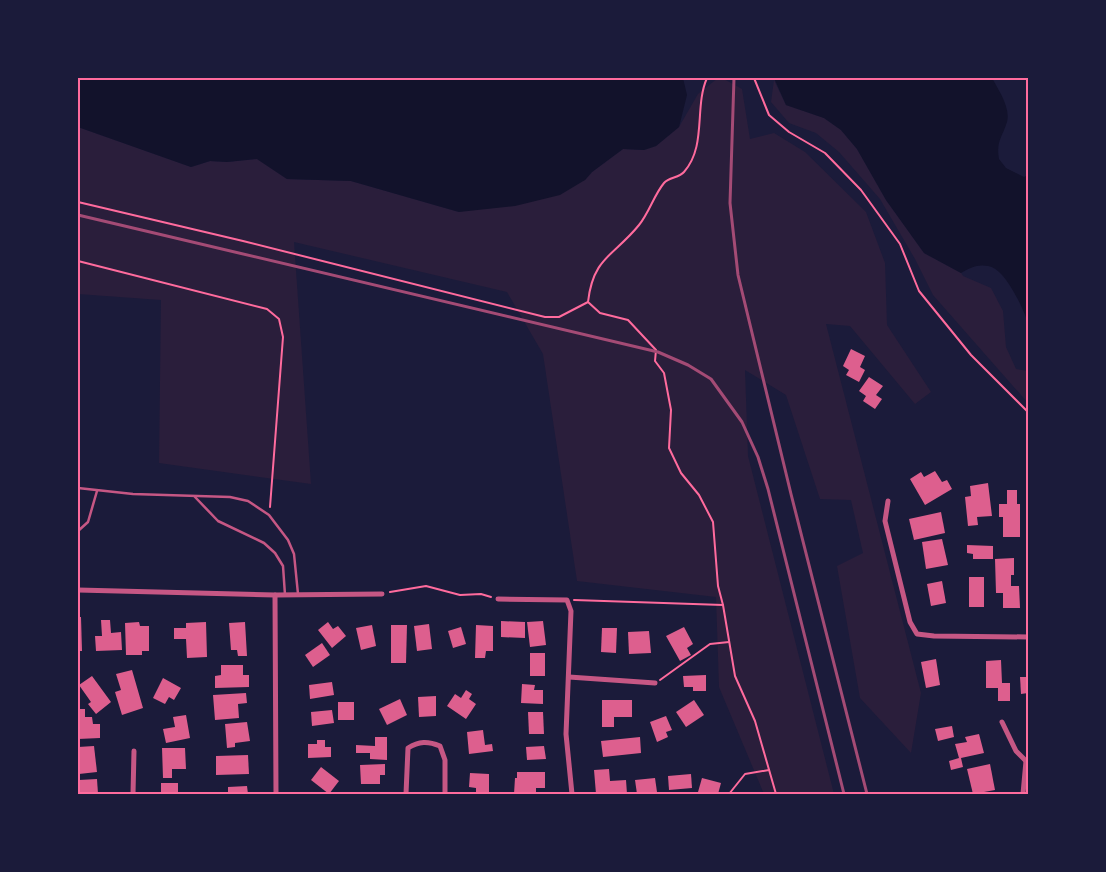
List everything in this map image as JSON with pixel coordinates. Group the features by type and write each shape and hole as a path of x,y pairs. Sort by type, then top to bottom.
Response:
{"street":[{"path":"888,501 885,521 910,622 917,634 934,636 1028,637"},
{"path":"78,590 275,596 382,594"},
{"path":"275,596 276,794"},
{"path":"498,599 567,600 571,611 566,734 572,794"},
{"path":"569,677 655,683"},
{"path":"1002,722 1016,751 1027,762 1022,794"},
{"path":"406,794 408,748 416,743 429,742 440,746 445,760 445,794"},
{"path":"133,794 134,751"}],"lane":[{"path":"78,488 97,491 195,497 230,497 248,501 269,515 280,527 294,554 298,596"},
{"path":"78,531 88,522 97,491"},
{"path":"195,497 218,521 264,543 275,553 283,566 285,595"}],"path":[{"path":"588,302 590,285 598,266 639,225 665,181 683,174 691,161 699,138 703,86 707,78"},
{"path":"754,78 770,115 789,132 825,153 861,190 900,244 919,291 972,355 1028,412"},
{"path":"78,202 545,316 559,318 588,302"},
{"path":"78,261 267,309 279,319 283,337 273,489 269,515"},
{"path":"588,302 600,313 628,320 656,350 655,361 664,373 671,410 669,448 681,473 699,495 713,522 718,586 735,676 755,721 776,794"},
{"path":"382,594 426,586 460,595 480,594 498,599"},
{"path":"567,600 723,605"},
{"path":"655,683 710,644 729,642"},
{"path":"729,794 745,774 769,770"}],"shaded area":[{"path":"78,78 683,78 687,95 679,127 656,146 644,150 623,149 592,172 585,180 560,195 515,206 459,212 351,181 287,179 257,159 227,162 210,161 191,167 78,127"},
{"path":"718,78 722,78 742,89 750,139 774,133 805,152 866,212 885,263 887,325 931,392 915,404 850,326 826,324 921,693 911,753 860,698 837,566 863,553 851,500 820,499 786,395 745,370 748,456 834,794 764,794 719,687 716,597 577,581 543,354 507,292 294,242 311,484 159,463 161,300 78,294 78,127 191,167 210,161 227,162 257,159 287,179 351,181 459,212 585,180 592,172 623,149 644,150 656,146 679,127 698,94"},
{"path":"774,78 992,78 1003,99 1008,117 999,144 999,159 1006,168 1024,177 1028,175 1028,323 1007,281 994,268 977,266 961,273 924,253 886,200 857,149 841,130 824,118 786,105"},
{"path":"774,80 786,105 824,118 841,130 857,149 886,200 924,253 961,273 963,276 991,288 1003,311 1006,347 1016,369 1028,371 1028,403 933,295 915,259 880,199 839,152 816,133 789,123 771,102"}],"building":[{"path":"851,349 865,356 860,367 865,370 859,382 846,375 849,370 843,366"},
{"path":"869,377 883,386 876,395 882,399 875,409 863,401 866,396 859,391"},
{"path":"935,471 942,482 947,480 952,489 925,505 910,479 921,472 924,477"},
{"path":"988,483 992,516 977,517 978,525 968,526 965,497 971,496 970,486"},
{"path":"1007,490 1017,490 1017,504 1020,504 1020,537 1003,537 1003,517 999,517 999,504 1007,504"},
{"path":"941,512 945,533 914,540 909,519"},
{"path":"942,539 948,565 926,569 922,542"},
{"path":"967,545 993,546 993,559 973,559 973,554 967,553"},
{"path":"1014,558 1014,575 1011,575 1011,586 1019,586 1020,608 1003,608 1003,593 996,593 995,559"},
{"path":"969,577 984,577 984,607 969,607"},
{"path":"942,581 946,603 931,606 927,584"},
{"path":"78,617 81,617 82,651 78,651"},
{"path":"101,620 110,620 111,633 121,632 122,650 96,651 95,636 102,636"},
{"path":"501,621 525,622 525,638 501,637"},
{"path":"543,621 546,645 530,647 527,622"},
{"path":"139,622 140,626 149,626 149,651 142,651 142,655 126,655 125,623"},
{"path":"206,622 207,657 187,658 186,639 174,639 174,628 186,628 186,623"},
{"path":"245,622 247,656 238,656 237,650 231,650 229,623"},
{"path":"328,622 333,629 338,626 346,636 332,648 318,630"},
{"path":"429,624 432,649 417,651 414,626"},
{"path":"372,625 376,646 361,650 356,628"},
{"path":"391,625 407,625 406,663 391,663"},
{"path":"476,625 493,626 493,651 486,651 485,658 475,658"},
{"path":"461,627 466,644 453,648 448,631"},
{"path":"684,627 693,644 687,648 691,655 680,661 666,636"},
{"path":"602,628 617,628 616,653 601,652"},
{"path":"649,631 651,653 629,654 628,632"},
{"path":"322,643 330,655 313,667 305,655"},
{"path":"530,653 545,653 545,676 530,676"},
{"path":"936,659 940,685 926,688 921,662"},
{"path":"1001,660 1002,683 1010,683 1010,701 998,701 998,688 986,688 986,661"},
{"path":"221,665 243,665 243,675 249,675 249,687 215,688 215,676 221,675"},
{"path":"132,670 143,708 122,715 115,692 121,690 116,674"},
{"path":"706,675 706,691 693,691 693,687 684,687 683,676"},
{"path":"92,676 111,702 96,714 88,704 91,702 79,685"},
{"path":"1020,677 1028,677 1028,693 1021,694"},
{"path":"163,678 181,688 174,700 169,697 165,704 153,698"},
{"path":"332,682 334,695 310,699 309,685"},
{"path":"522,684 535,685 534,690 543,690 543,704 521,703"},
{"path":"466,690 472,694 469,699 476,704 466,719 447,706 455,694 461,698"},
{"path":"246,693 247,703 238,704 239,718 215,720 213,695"},
{"path":"436,696 436,716 419,717 418,697"},
{"path":"400,699 407,715 387,725 379,709"},
{"path":"602,700 632,700 632,717 614,717 614,727 602,727"},
{"path":"694,700 704,715 686,727 676,712"},
{"path":"338,702 354,702 354,720 338,720"},
{"path":"78,709 85,709 85,717 92,717 93,724 100,724 100,738 78,739"},
{"path":"332,710 334,723 312,726 311,712"},
{"path":"528,712 543,712 544,734 529,734"},
{"path":"186,715 190,738 166,743 163,729 175,727 173,717"},
{"path":"666,716 672,730 666,732 668,737 657,742 650,722"},
{"path":"247,722 250,741 235,743 235,747 227,748 225,724"},
{"path":"952,726 954,737 938,741 935,729"},
{"path":"483,730 485,745 492,744 493,751 469,754 467,732"},
{"path":"979,734 984,753 961,758 963,767 951,770 949,761 959,758 955,744 967,742 965,737"},
{"path":"375,737 387,737 387,760 370,759 370,753 356,753 356,745 375,746"},
{"path":"640,737 641,753 603,757 601,741"},
{"path":"317,740 325,740 325,747 331,747 331,757 308,758 308,744 317,744"},
{"path":"94,746 97,772 79,774 78,747"},
{"path":"544,746 546,759 527,760 526,747"},
{"path":"162,748 185,748 186,769 172,769 172,778 163,778"},
{"path":"248,755 249,774 216,775 216,756"},
{"path":"385,764 385,775 380,775 380,784 361,784 360,765"},
{"path":"990,764 995,790 973,794 967,769"},
{"path":"321,767 339,781 329,794 311,780"},
{"path":"609,769 610,781 626,780 627,794 596,794 594,770"},
{"path":"517,772 545,772 545,788 536,788 536,794 514,794"},
{"path":"470,773 489,774 489,792 476,792 476,788 469,787"},
{"path":"691,774 692,788 669,790 668,776"},
{"path":"655,778 657,792 637,794 635,780"},
{"path":"702,778 721,783 718,794 698,792"},
{"path":"97,779 98,794 80,794 79,780"},
{"path":"161,783 178,783 178,794 161,794"},
{"path":"247,786 248,794 228,794 228,787"}],"railway":[{"path":"734,78 730,203 738,275 867,794"},
{"path":"78,215 658,352 688,365 711,379 742,422 758,457 768,489 844,794"}]}
